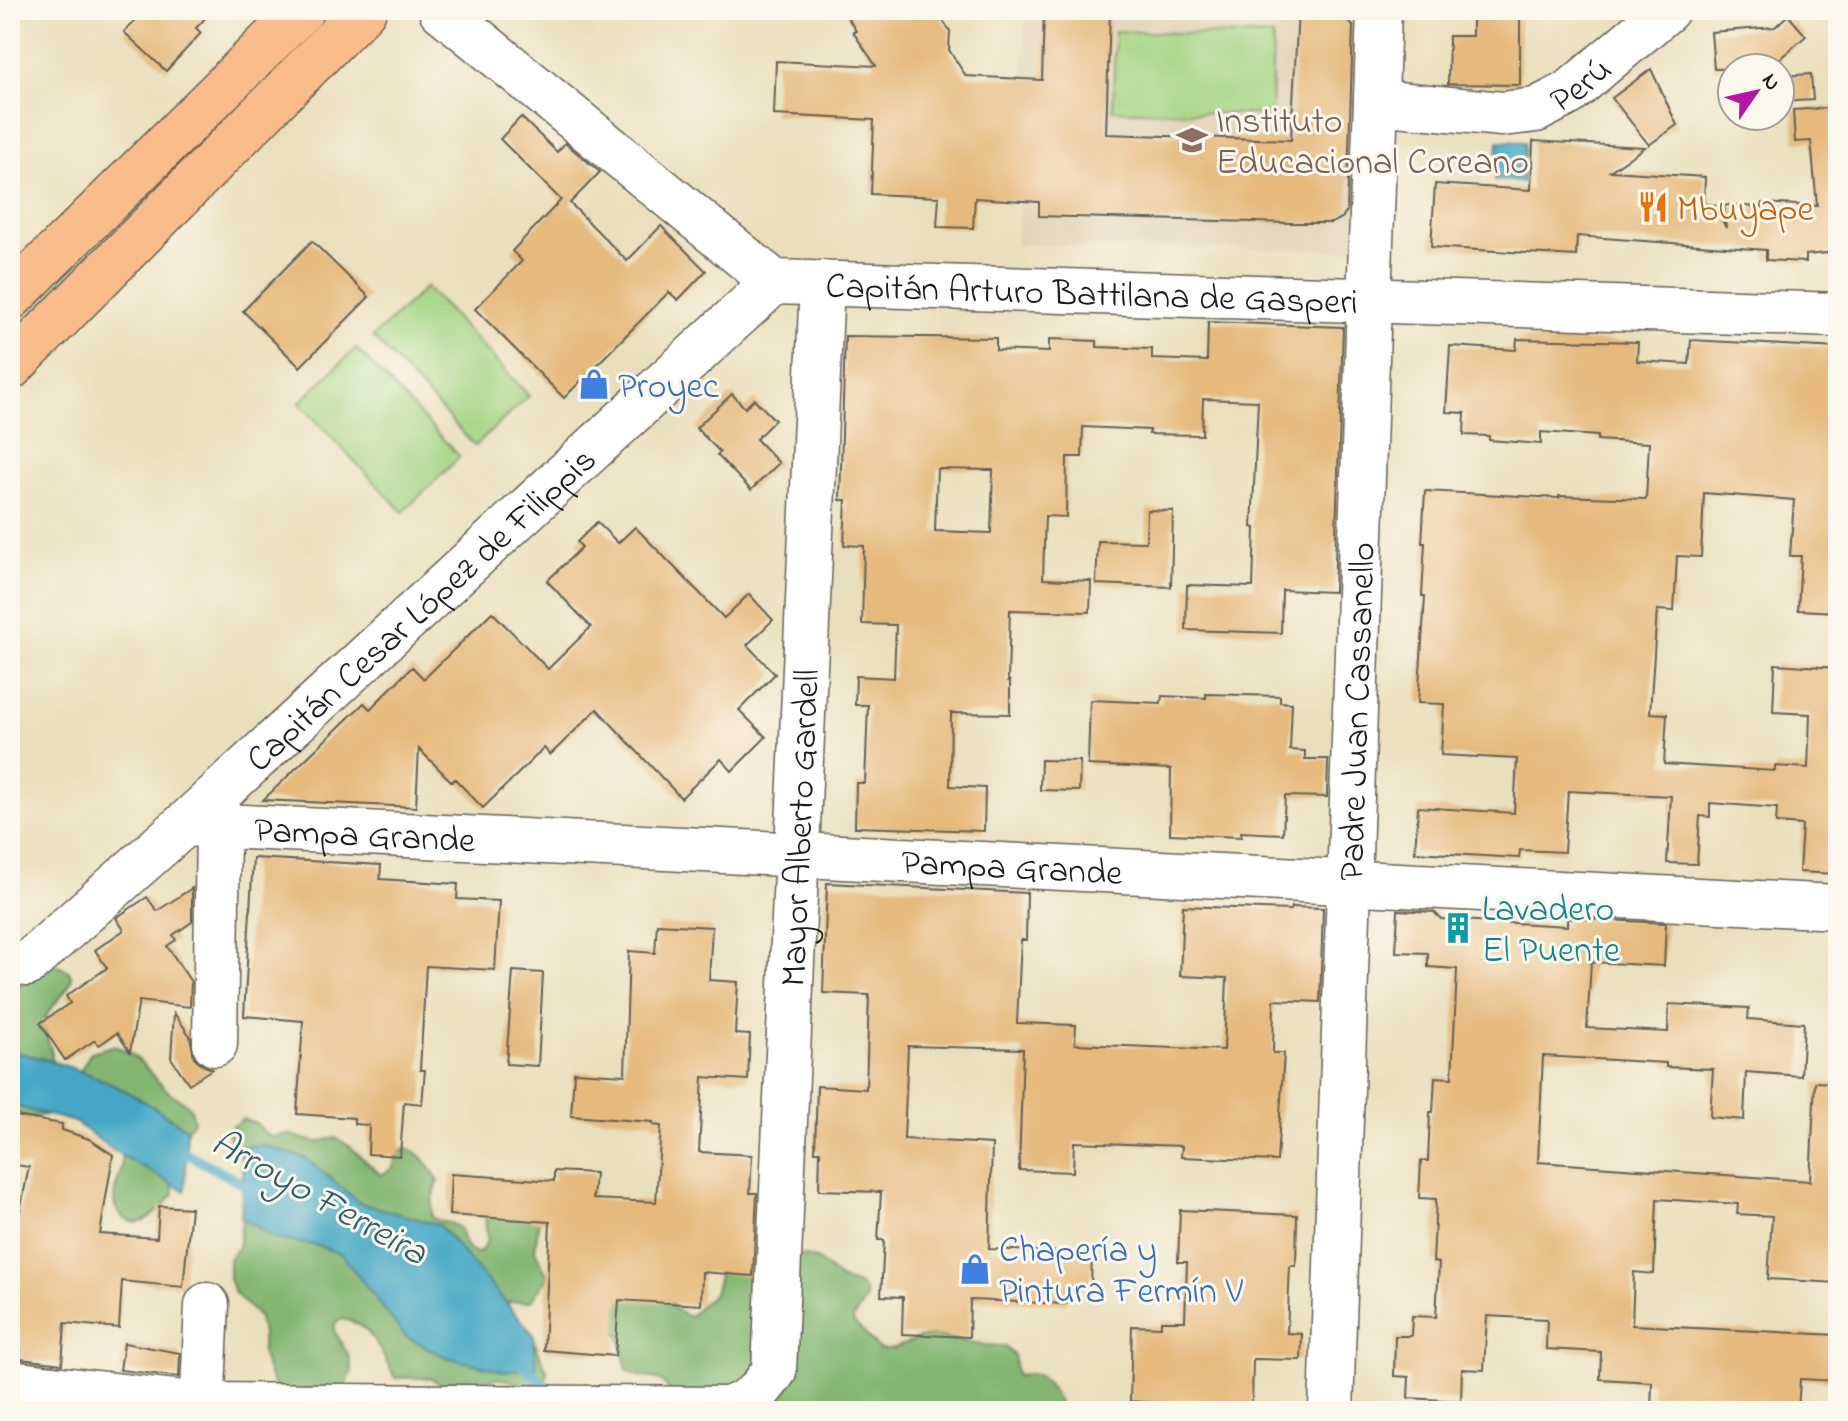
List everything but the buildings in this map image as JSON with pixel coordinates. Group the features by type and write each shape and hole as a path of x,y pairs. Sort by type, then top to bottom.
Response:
{"main road":[{"path":"10,298 302,10"},
{"path":"10,368 364,10"}],"street":[{"name":"Capitán Arturo Battilana de Gasperi","path":"441,10 774,282 1838,315"},
{"name":"Padre Juan Cassanello","path":"1331,1411 1379,10"},
{"name":"Perú","path":"1376,102 1502,114 1536,110 1569,93 1667,10"},
{"name":"Capitán Cesar López de Filippis","path":"27,964 202,825 774,282"},
{"name":"Mayor Alberto Gardell","path":"622,1410 727,1409 745,1404 758,1394 774,1371 822,283"},
{"name":"Pampa Grande","path":"202,825 1838,907"},
{"path":"202,825 215,1044"},
{"path":"202,1408 207,1305"},
{"path":"10,1383 202,1408 525,1406 622,1410"}],"shaded area":[{"name":"Instituto Educacional Coreano","path":"1026,10 1338,10 1366,34 1359,251 1017,245"}],"green space":[{"path":"323,10 337,10 10,333 10,318"},
{"path":"1115,31 1273,36 1271,115 1113,110"},
{"path":"426,287 529,396 475,446 373,337"},
{"path":"356,348 460,457 403,512 299,403"},
{"path":"10,935 67,970 71,976 71,983 45,1019 52,1056 52,1113 39,1116 23,1116 10,1103"},
{"path":"112,1046 137,1059 170,1093 188,1106 194,1120 186,1131 171,1179 174,1194 153,1215 140,1222 129,1221 117,1210 114,1199 122,1166 121,1155 77,1077 91,1052"},
{"path":"243,1119 256,1123 265,1134 273,1137 287,1134 315,1142 336,1138 381,1175 393,1168 402,1150 415,1151 428,1164 438,1181 432,1202 432,1217 457,1226 465,1244 473,1252 480,1253 487,1241 485,1212 539,1219 535,1250 548,1277 531,1301 510,1302 504,1307 522,1337 535,1343 547,1371 546,1379 529,1386 496,1379 443,1386 431,1378 396,1378 369,1333 341,1319 335,1323 334,1331 349,1356 352,1371 336,1404 275,1389 262,1356 259,1318 234,1292 229,1279 229,1259 238,1247 246,1197 240,1155 226,1131"},
{"path":"803,1255 818,1260 840,1279 861,1286 866,1299 853,1318 854,1324 881,1350 922,1337 937,1336 1004,1346 1014,1356 1016,1376 1031,1374 1042,1378 1055,1394 1062,1411 894,1411 883,1407 872,1411 680,1411 673,1395 662,1382 627,1371 620,1337 589,1295 666,1298 689,1317 714,1293 720,1272 751,1259 758,1261"}],"water":[{"path":"1498,141 1525,142 1523,182 1495,180"},
{"path":"10,1051 64,1065 100,1079 134,1095 187,1128 185,1191 114,1151 75,1122 21,1108 10,1100"},
{"path":"263,1145 305,1158 360,1203 439,1225 534,1335 536,1368 503,1371 446,1357 405,1336 341,1254 319,1246 276,1239 241,1217 244,1146"}],"waterway":[{"name":"Arroyo Ferreira","path":"175,1147 252,1189"},
{"name":"Arroyo Ferreira","path":"517,1360 556,1394"}],"place":[{"name":"Instituto Educacional Coreano","path":"1192,140"},
{"name":"Mbuyape","path":"1653,207"},
{"name":"Proyec","path":"594,384"},
{"name":"Lavadero El Puente","path":"1458,928"},
{"name":"Chapería y Pintura Fermín V","path":"975,1269"}]}
